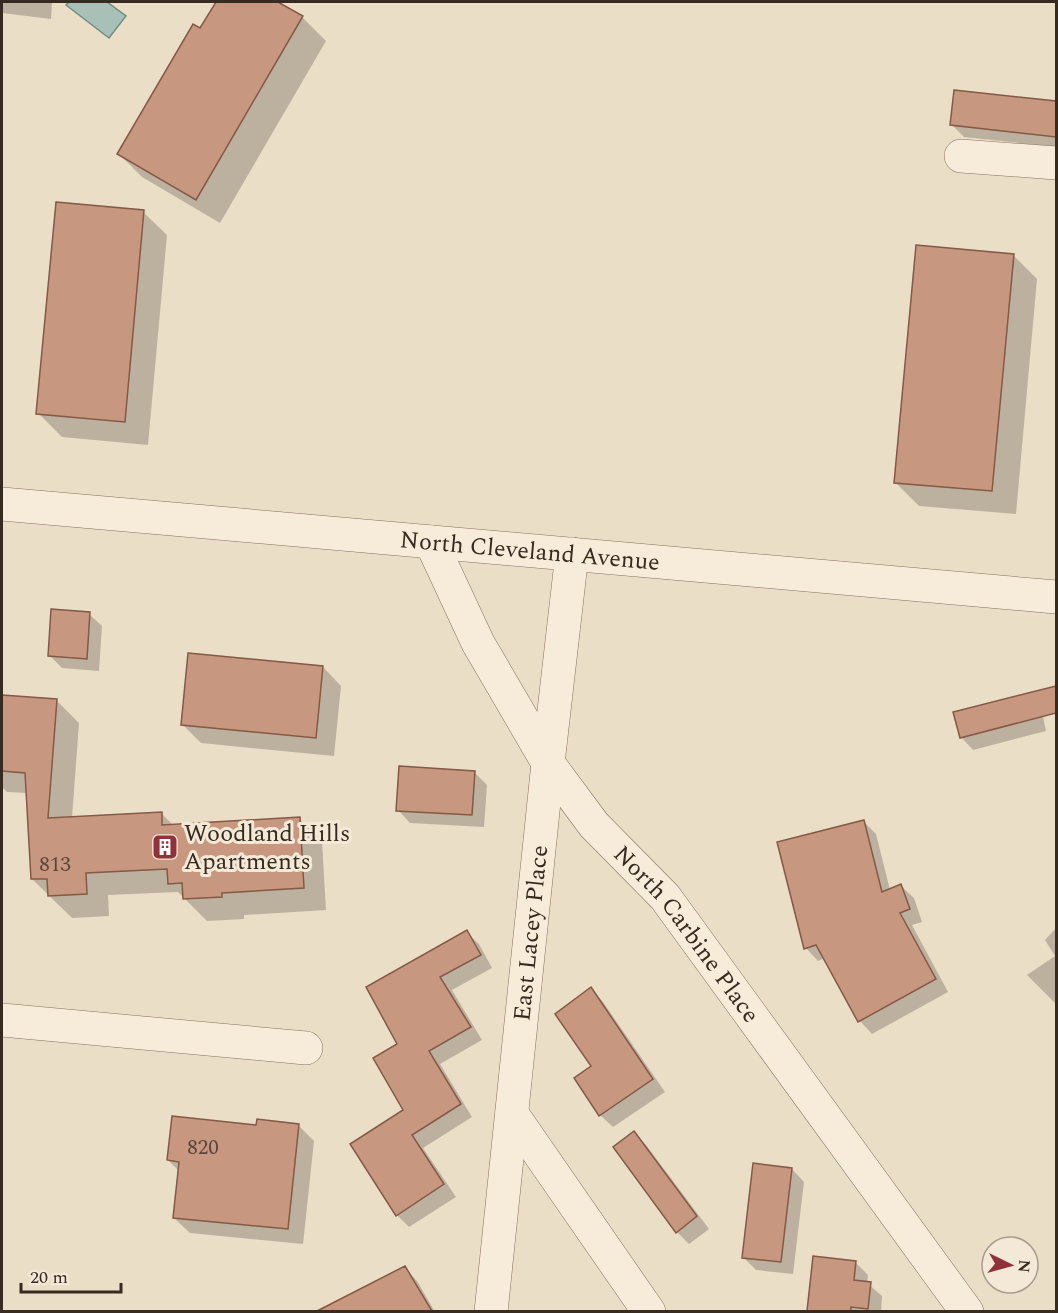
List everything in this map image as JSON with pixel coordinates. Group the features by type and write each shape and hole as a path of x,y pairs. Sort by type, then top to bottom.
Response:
{"street":[{"path":"961,156 1056,163"},
{"name":"North Cleveland Avenue","path":"2,504 1056,597"},
{"name":"North Carbine Place","path":"431,542 478,643 548,763 594,825 665,897 967,1311"},
{"name":"East Lacey Place","path":"491,1311 572,554"},
{"path":"2,1020 306,1048"},
{"path":"512,1114 649,1311"}],"shaded area":[{"path":"69,2 107,2 126,16 109,38 66,5"}],"building":[{"path":"216,2 278,2 303,16 196,200 117,154 193,24 200,28"},
{"path":"954,90 1056,101 1056,137 950,125"},
{"path":"56,202 144,210 125,422 36,414"},
{"path":"916,245 1014,254 992,491 894,483"},
{"path":"51,609 90,612 87,659 48,656"},
{"path":"188,653 323,666 316,738 181,725"},
{"path":"1056,686 1056,713 960,738 953,712"},
{"name":"Woodland Hills Apartments","path":"2,695 57,699 48,818 162,812 162,825 300,817 304,888 222,893 222,897 183,899 182,883 168,884 167,869 86,873 87,894 48,896 47,879 31,879 25,773 2,771"},
{"path":"399,766 475,771 472,815 396,811"},
{"path":"864,820 882,892 901,884 910,909 900,913 936,979 858,1022 816,945 804,949 777,842"},
{"path":"467,930 481,955 440,977 471,1027 429,1051 461,1104 412,1135 444,1184 396,1216 350,1144 403,1110 373,1058 397,1044 366,987"},
{"path":"591,987 653,1079 599,1116 574,1078 591,1066 555,1014"},
{"path":"172,1116 256,1125 257,1119 299,1124 288,1229 173,1218 179,1162 167,1160"},
{"path":"634,1131 697,1216 676,1233 613,1147"},
{"path":"753,1163 792,1168 781,1262 742,1258"},
{"path":"813,1256 856,1261 854,1280 871,1282 868,1309 851,1307 851,1311 807,1311"},
{"path":"405,1266 432,1311 317,1311"}],"place":[{"name":"Woodland Hills Apartments","path":"165,847"}]}
